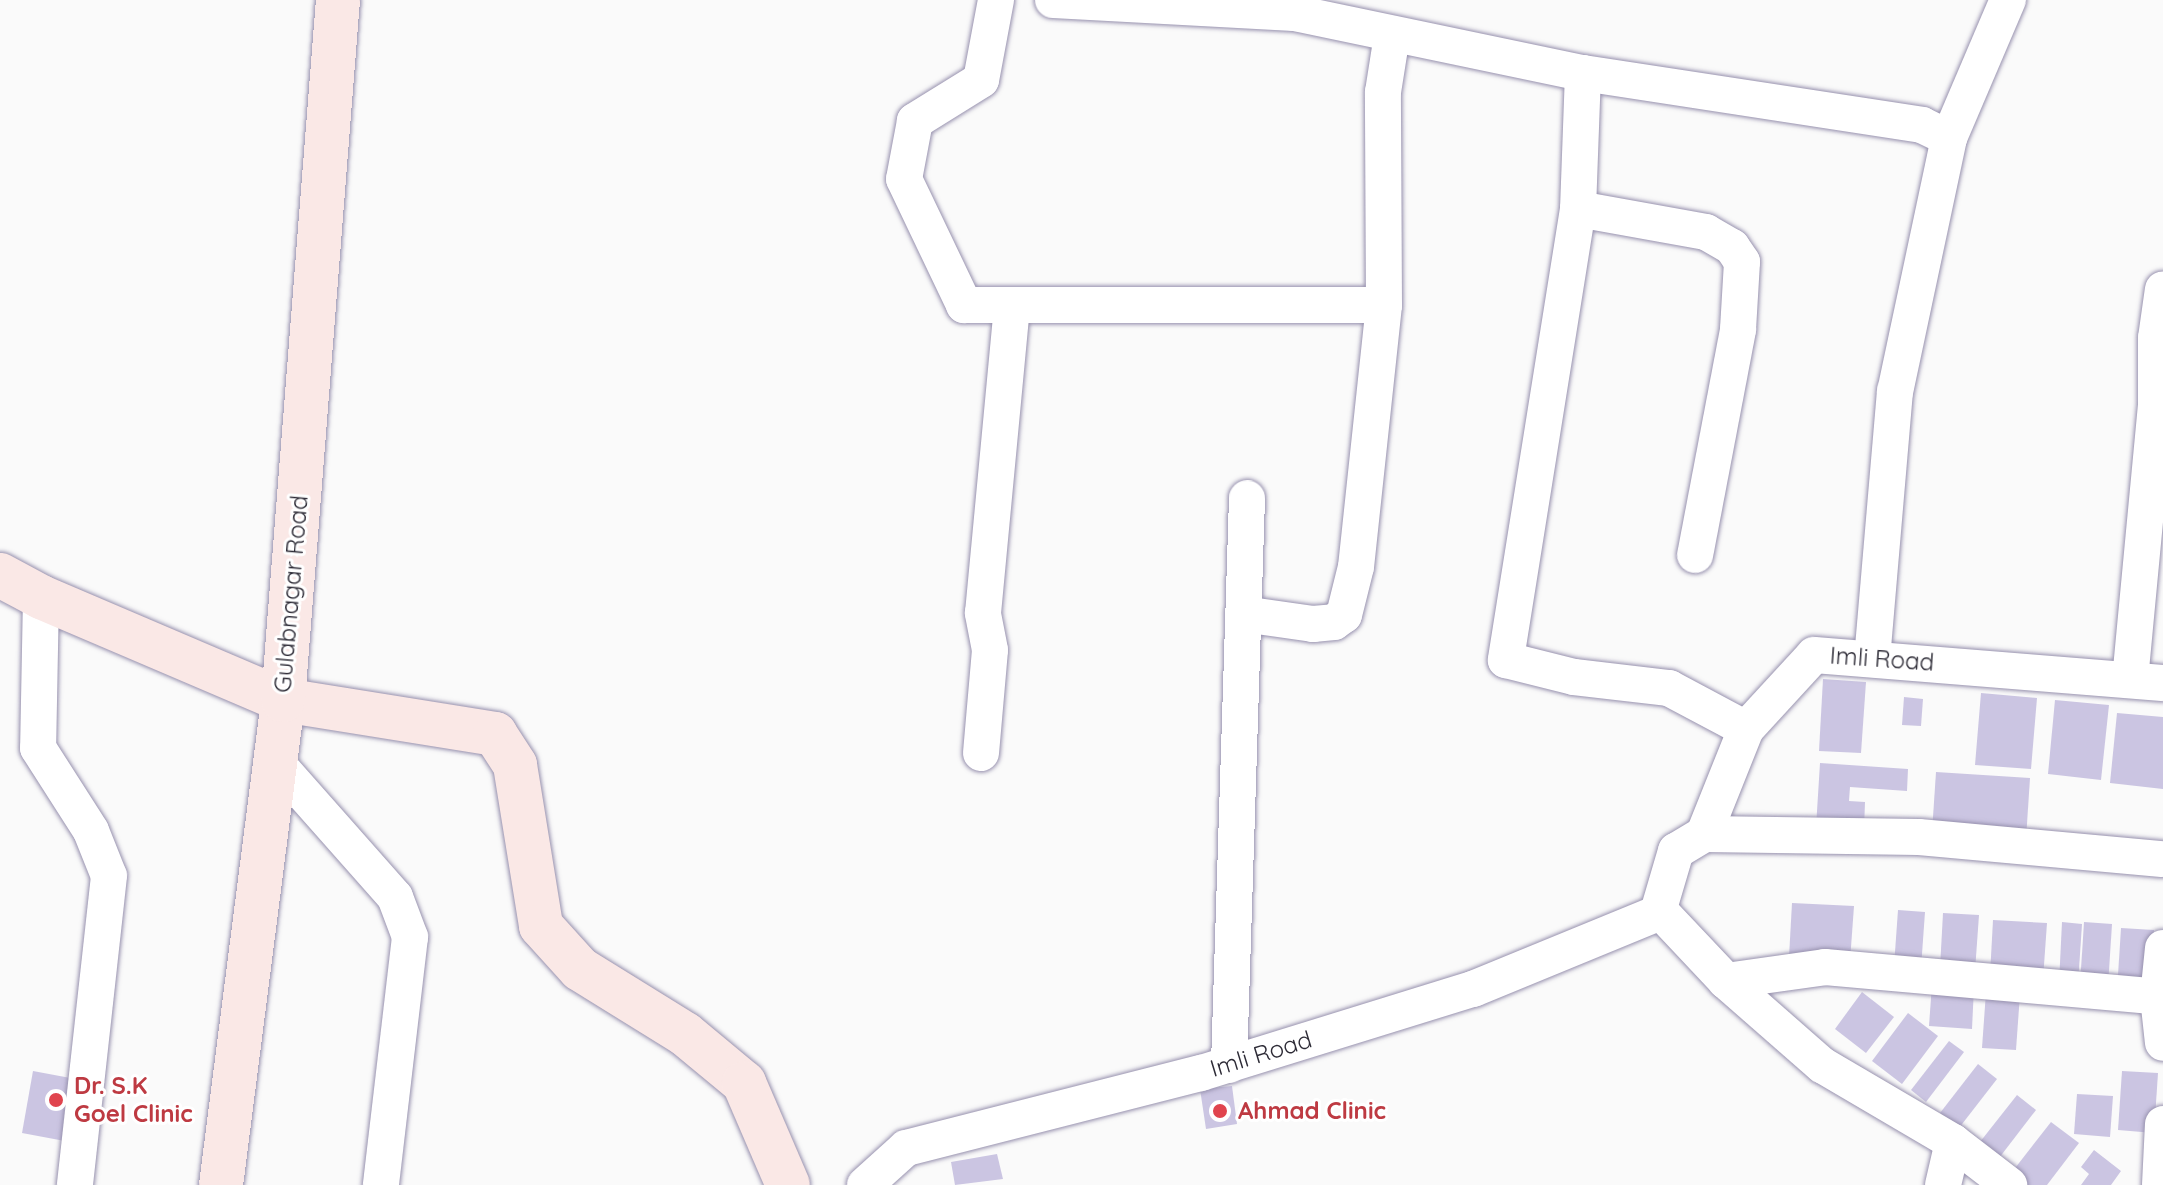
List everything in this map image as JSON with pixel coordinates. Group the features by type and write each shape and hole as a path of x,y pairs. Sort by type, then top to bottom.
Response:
{"main road":[{"name":"Gulabnagar Road","path":"221,1185 273,759 283,700 338,0"},
{"path":"0,575 41,597 283,700 495,734 515,765 541,926 580,969 685,1034 744,1083 788,1185"}],"street":[{"path":"996,0 981,80 915,121 904,179 964,305 1384,305"},
{"path":"1053,0 1295,13 1583,73 1922,125 1949,138"},
{"path":"1872,659 1895,391 1949,138 2008,0"},
{"path":"1243,614 1313,624 1334,622 1344,615 1356,567 1384,305 1383,92 1392,35"},
{"path":"1583,73 1578,209 1506,660 1574,677 1669,688 1746,729"},
{"path":"1578,209 1706,232 1732,247 1742,262 1738,330 1695,555"},
{"path":"2146,681 2156,338 2163,289"},
{"path":"981,753 990,650 983,613 1012,307"},
{"path":"1229,1065 1247,498"},
{"path":"41,597 38,748 91,831 109,876 75,1185"},
{"name":"Imli Road","path":"865,1185 906,1148 1229,1065 1473,989 1658,912 1676,851 1704,834 1746,729 1814,655 2146,681"},
{"path":"273,759 395,897 410,937 381,1185"},
{"path":"1704,834 1919,837 2163,860 2163,853"},
{"path":"1658,912 1726,981 1822,1065 1953,1142 2009,1185"},
{"path":"2163,948 2158,997 2163,1043"},
{"path":"1726,981 1825,967 2158,997"},
{"path":"2160,1185 2163,1124"},
{"path":"1943,1185 1953,1142"}],"building":[{"path":"1823,679 1866,682 1861,753 1819,751"},
{"path":"1981,693 2037,698 2031,769 1975,765"},
{"path":"1904,697 1923,699 1921,726 1902,725"},
{"path":"2055,700 2109,705 2101,780 2048,774"},
{"path":"2117,713 2163,717 2163,789 2110,783"},
{"path":"1820,763 1908,769 1907,791 1850,787 1849,801 1865,802 1864,830 1816,827"},
{"path":"1936,772 2030,778 2026,839 1932,832"},
{"path":"1792,903 1854,906 1850,961 1789,957"},
{"path":"1898,910 1925,912 1921,968 1894,966"},
{"path":"1943,913 1979,915 1975,971 1940,968"},
{"path":"1993,920 2047,923 2043,979 1990,975"},
{"path":"2062,922 2082,924 2078,984 2059,983"},
{"path":"2084,922 2112,924 2108,986 2080,985"},
{"path":"2121,928 2154,930 2151,993 2117,991"},
{"path":"1932,984 1974,987 1972,1029 1929,1026"},
{"path":"1862,992 1894,1017 1866,1053 1835,1029"},
{"path":"1986,992 2020,994 2016,1050 1982,1048"},
{"path":"1908,1013 1938,1036 1902,1084 1872,1061"},
{"path":"1949,1041 1964,1052 1926,1102 1911,1090"},
{"path":"1978,1064 1997,1079 1959,1128 1940,1113"},
{"path":"33,1071 81,1080 70,1142 22,1133"},
{"path":"2122,1071 2158,1073 2154,1133 2118,1130"},
{"path":"1232,1086 1237,1124 1206,1129 1200,1089"},
{"path":"2077,1094 2113,1096 2110,1137 2074,1134"},
{"path":"2017,1095 2036,1110 1996,1162 1976,1147"},
{"path":"2051,1122 2079,1143 2047,1185 2028,1185 2012,1172"},
{"path":"2094,1150 2121,1171 2111,1185 2081,1185 2089,1174 2081,1167"},
{"path":"997,1154 1003,1179 955,1185 951,1162"}],"place":[{"name":"Dr. S.K Goel Clinic","path":"56,1100"},
{"name":"Ahmad Clinic","path":"1220,1111"}]}
